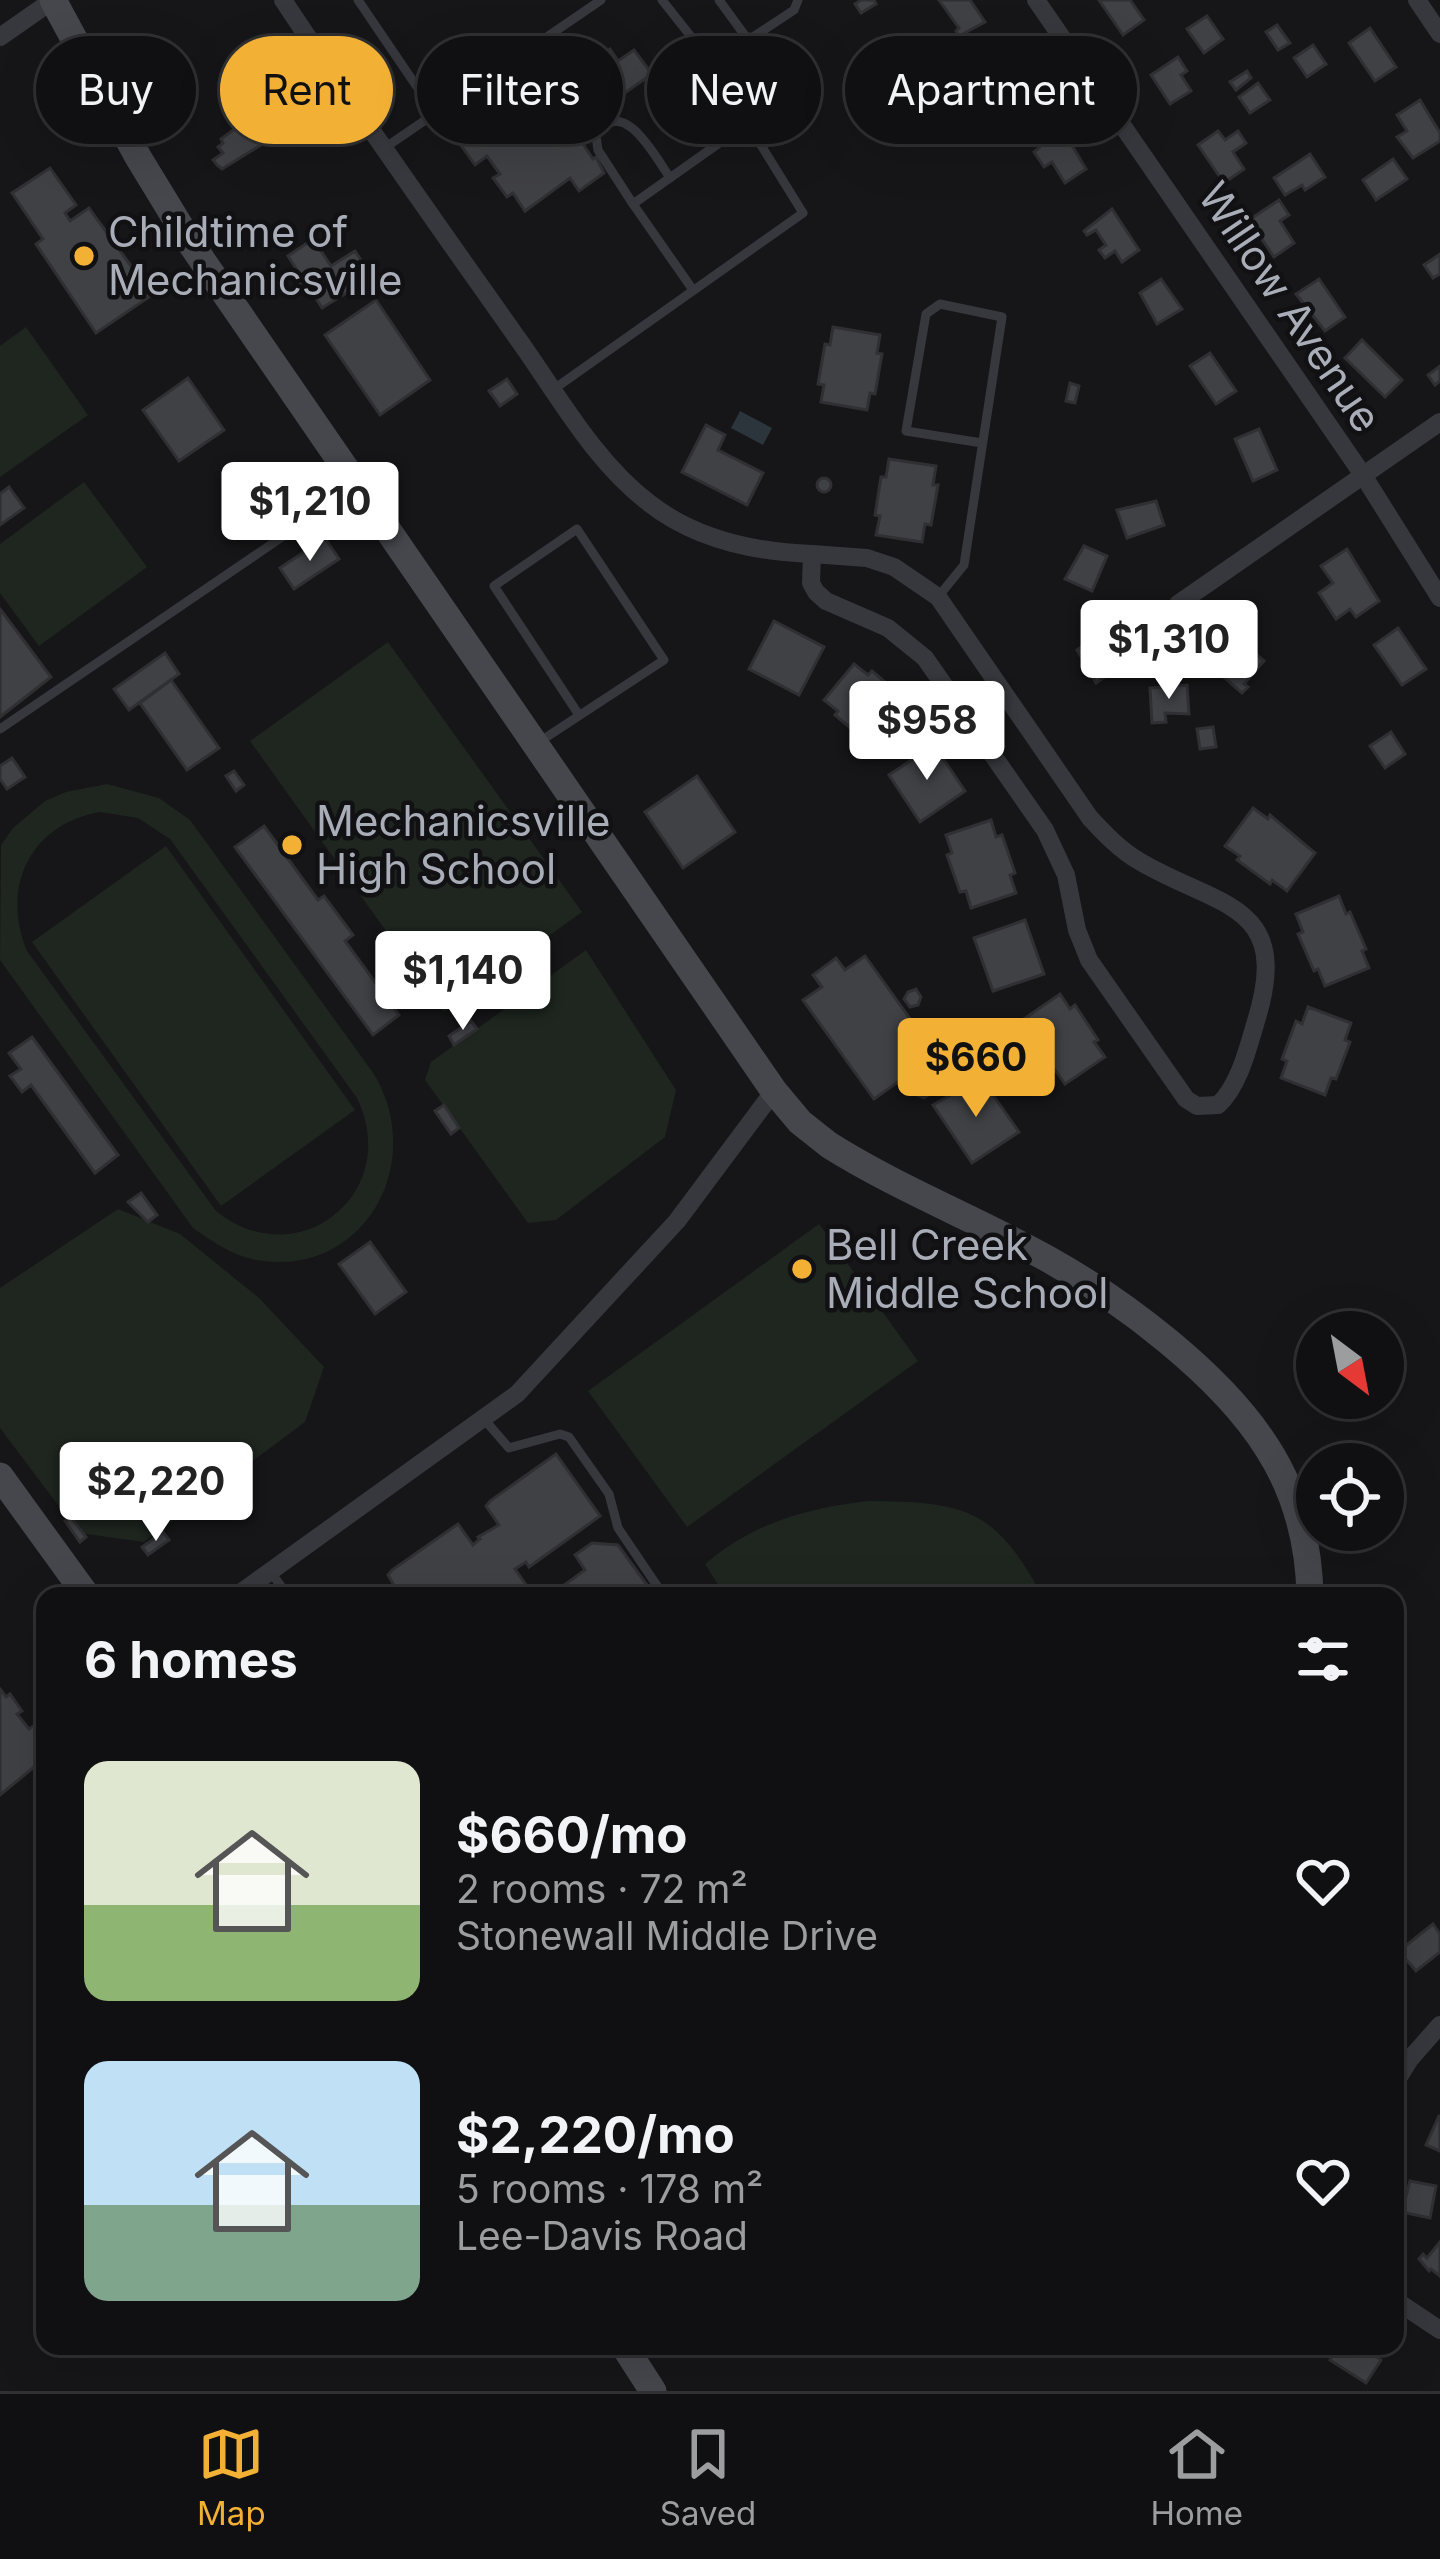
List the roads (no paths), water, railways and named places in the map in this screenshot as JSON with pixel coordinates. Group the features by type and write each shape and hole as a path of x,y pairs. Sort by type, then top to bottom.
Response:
{"street":[{"path":"0,37 53,0 191,244 534,745 800,1122 829,1145 1052,1262 1098,1291 1188,1361 1245,1418 1284,1477 1302,1528 1309,1587"},
{"path":"283,0 383,149 623,481 678,523 758,549 840,554 894,567 919,580 938,597 1078,801 1111,840 1161,873 1234,908 1257,932 1265,950 1268,983 1251,1040 1219,1105 1197,1106 1186,1099 1089,960 1058,851 926,658 888,628 816,592 811,583 812,554"},
{"name":"Willow Avenue","path":"1036,0 1363,476 1440,598"},
{"path":"1417,0 1440,34"},
{"path":"1178,604 1440,422"},
{"path":"248,1587 517,1394 677,1221 774,1091"},
{"path":"0,1476 80,1587"},
{"path":"1404,2069 1440,2025"},
{"path":"1404,2306 1440,2330"},
{"path":"630,2355 653,2391"}],"lane":[{"path":"358,0 417,87"},
{"path":"547,36 601,0"},
{"path":"662,0 691,36"},
{"path":"718,0 746,38 794,10 798,0"},
{"path":"670,178 633,126 622,121 605,124 596,136 598,150 693,290"},
{"path":"383,149 417,124"},
{"path":"633,204 717,144"},
{"path":"554,389 803,212 761,144"},
{"path":"938,597 964,566 1002,317 940,304 926,314 906,431 982,443"},
{"path":"0,729 358,485"},
{"path":"534,745 579,716 664,660 577,529 494,586 579,716"},
{"path":"483,1418 509,1448 560,1434 569,1437 609,1494 618,1528 658,1587"},
{"path":"270,1570 282,1587"}],"place":[{"name":"Childtime of Mechanicsville","path":"84,256"},
{"name":"Mechanicsville High School","path":"292,845"},
{"name":"Bell Creek Middle School","path":"802,1269"}]}
